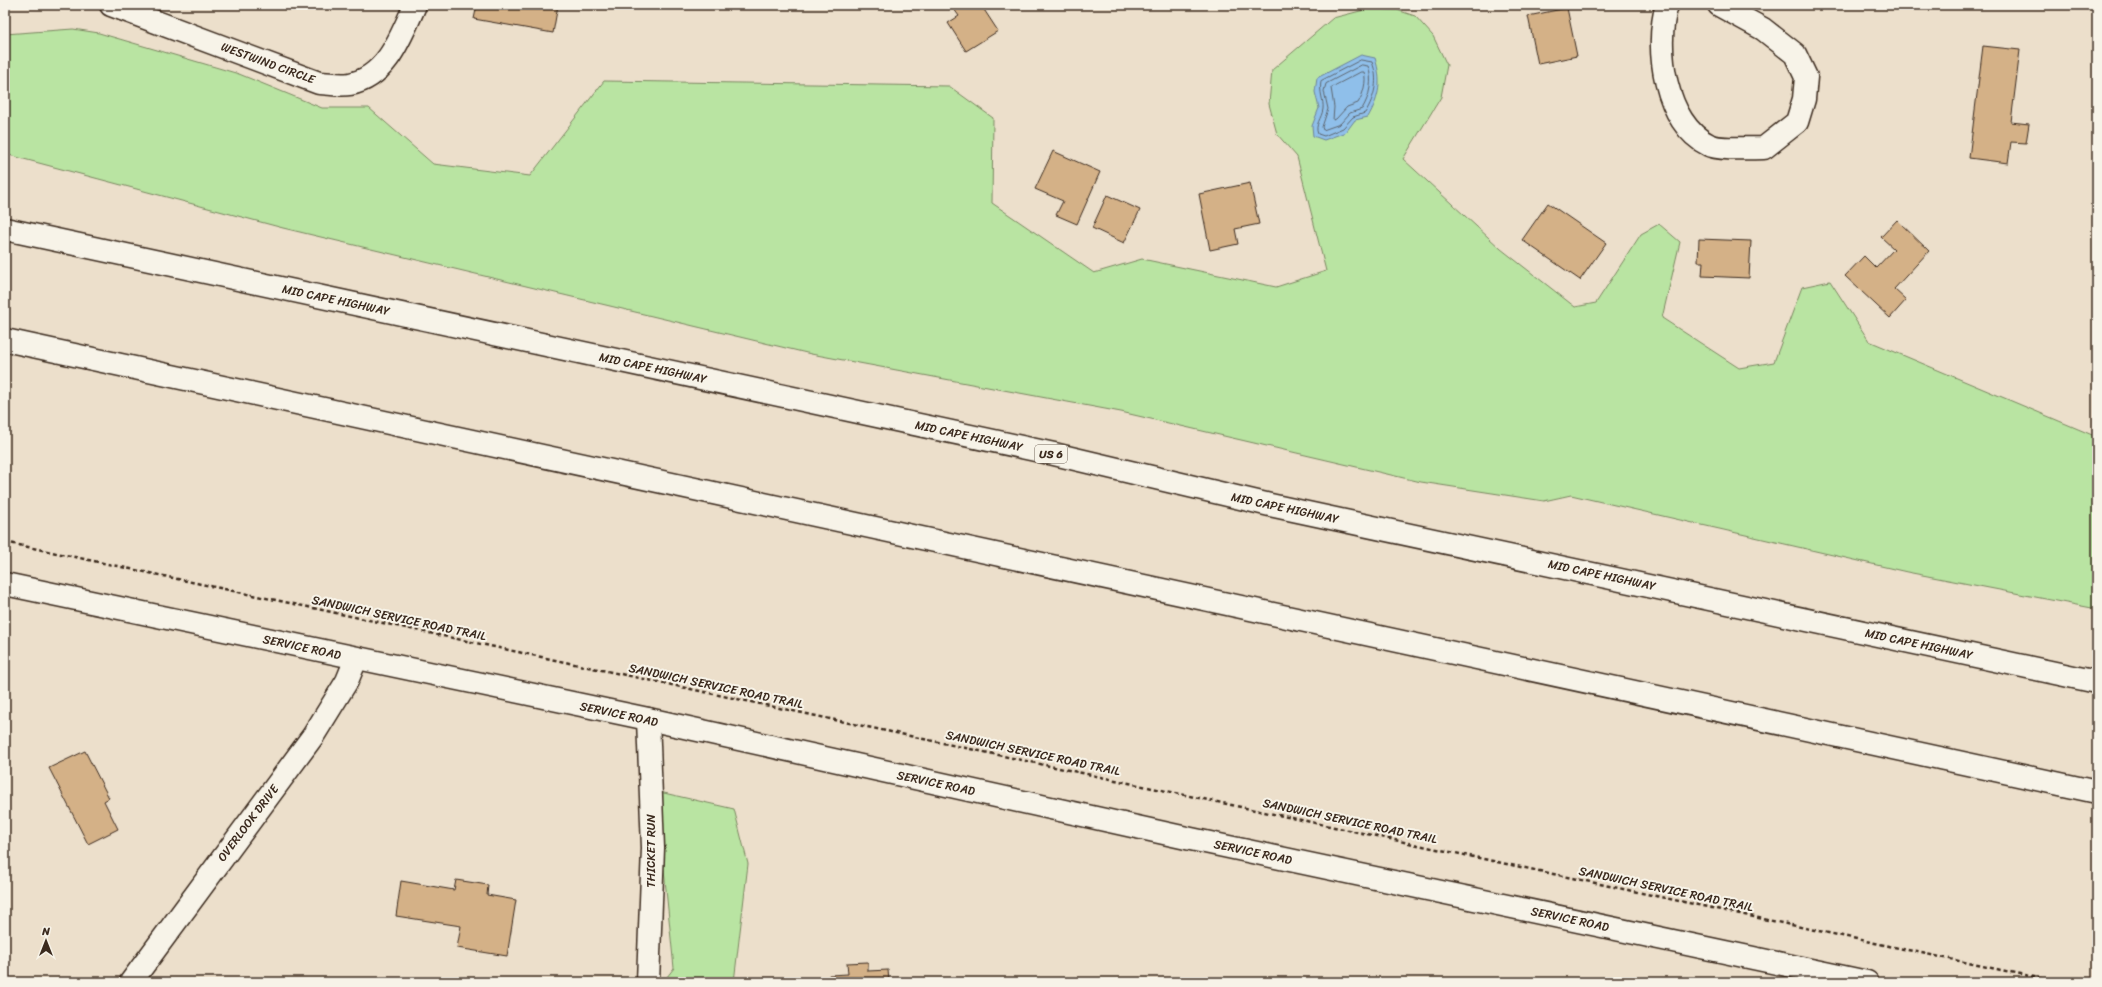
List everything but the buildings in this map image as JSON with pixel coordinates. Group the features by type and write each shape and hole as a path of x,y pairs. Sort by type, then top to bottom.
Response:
{"main road":[{"name":"WESTWIND CIRCLE","path":"111,5 319,83 349,84 373,75 389,58 415,5"},
{"path":"1667,5 1662,21 1661,60 1667,86 1678,112 1693,135 1710,146 1764,148 1797,122 1804,99 1806,77 1795,54 1763,29 1719,5"},
{"name":"MID CAPE HIGHWAY","path":"5,229 1054,454 1278,506 2097,682"},
{"path":"5,340 2097,792"},
{"name":"SERVICE ROAD","path":"5,584 356,659 648,719 1198,840 1867,982"},
{"name":"OVERLOOK DRIVE","path":"131,982 313,736 346,682 356,659"},
{"name":"THICKET RUN","path":"648,719 653,848 648,982"}],"path":[{"name":"SANDWICH SERVICE ROAD TRAIL","path":"5,542 2057,982"}],"green space":[{"path":"1368,9 1397,10 1415,16 1433,36 1447,65 1441,97 1403,159 1501,249 1575,307 1596,303 1641,234 1659,224 1680,242 1662,318 1739,368 1774,362 1802,287 1830,281 1869,341 2097,437 2097,609 1907,572 1571,495 1544,501 1421,482 1121,412 811,354 283,228 5,154 5,34 73,29 99,33 239,74 322,108 369,108 433,164 530,176 604,81 949,86 993,118 992,203 1094,273 1142,259 1276,287 1326,271 1297,157 1277,134 1269,104 1272,70 1333,18"},
{"path":"642,788 734,809 748,864 734,982 663,982 674,968 664,870"}],"water":[{"path":"1361,55 1375,58 1379,74 1379,88 1375,102 1368,117 1355,120 1346,132 1324,140 1313,136 1312,126 1319,108 1315,92 1317,78"}]}
